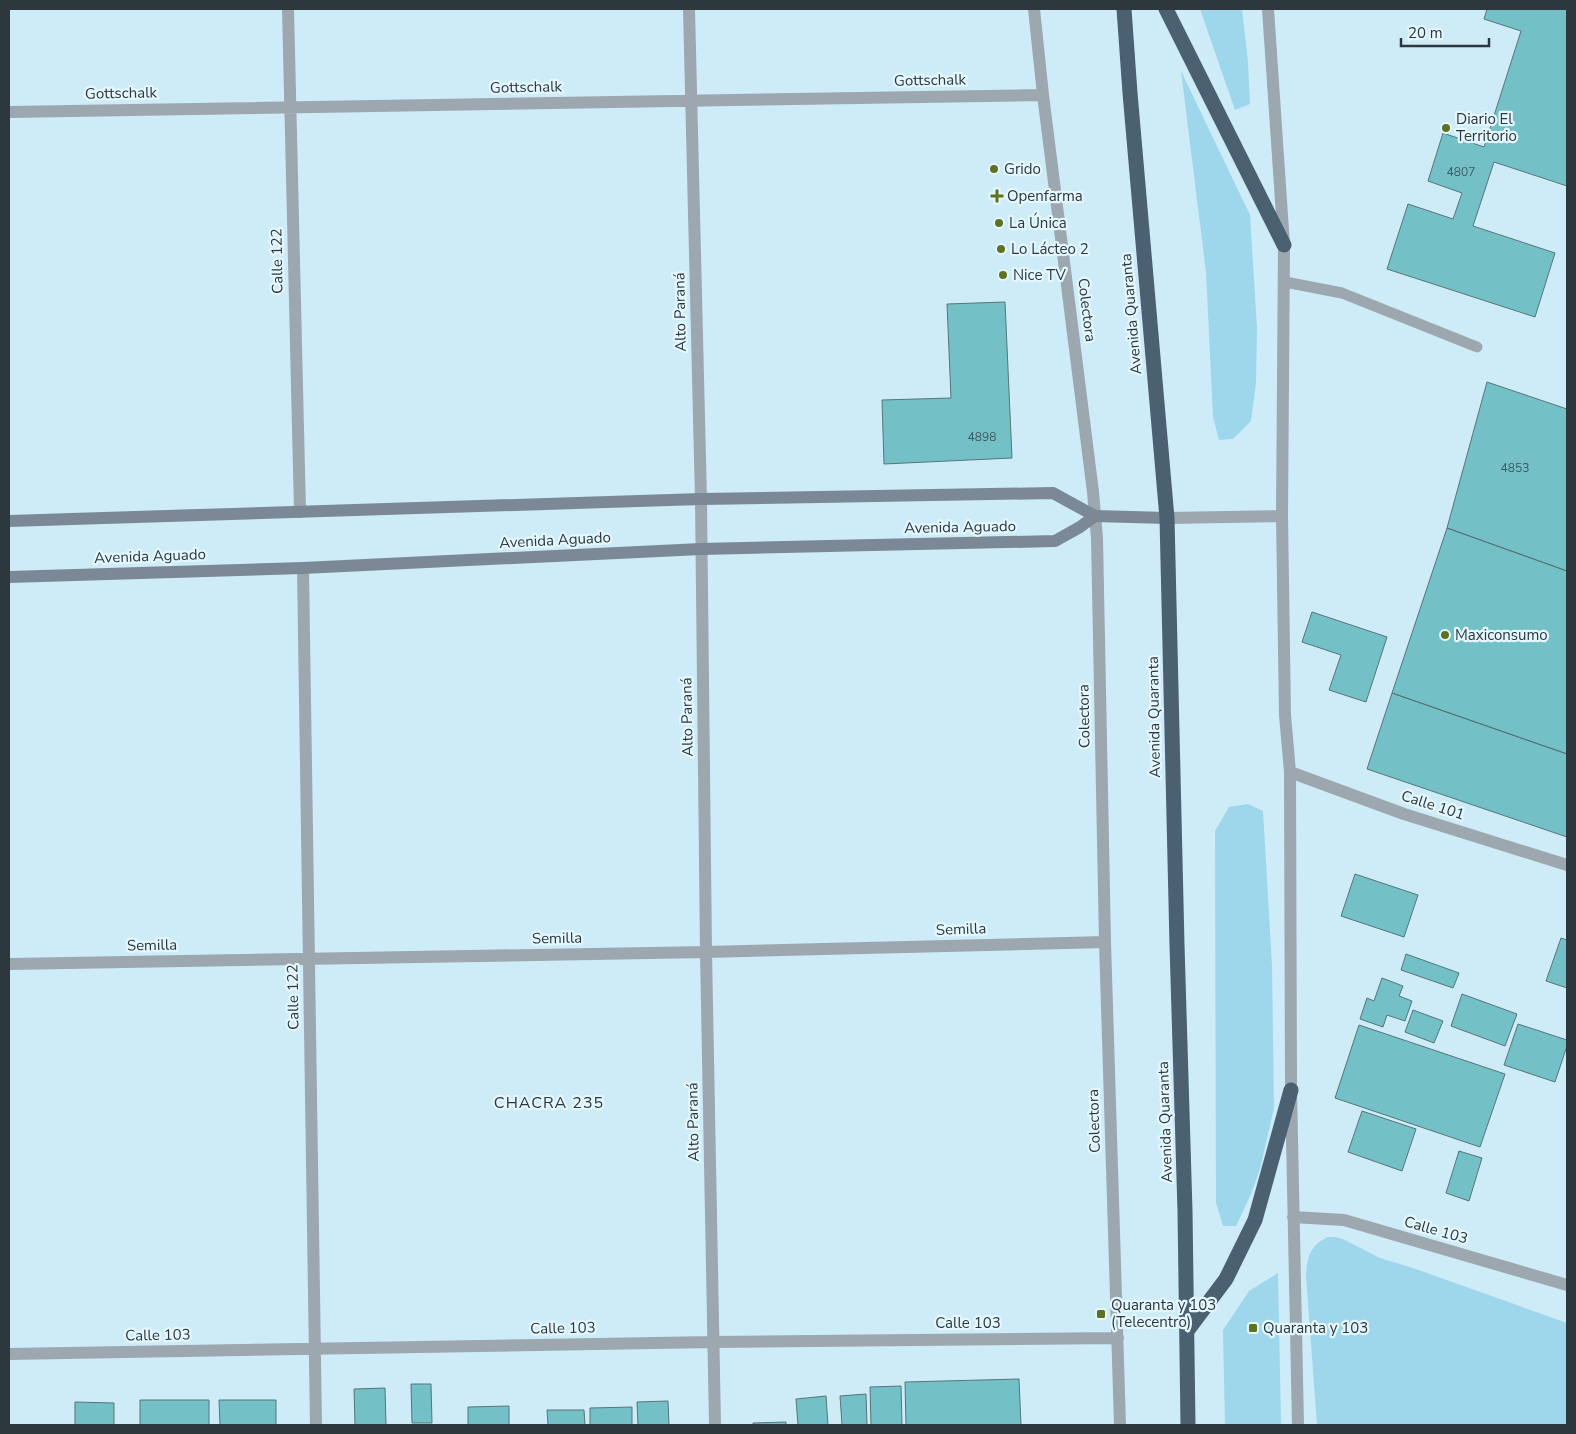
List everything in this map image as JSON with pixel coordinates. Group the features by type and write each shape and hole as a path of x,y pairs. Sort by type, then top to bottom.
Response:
{"highway":[{"name":"Avenida Quaranta","path":"1124,9 1131,112 1167,518 1188,1425"},
{"path":"1166,9 1284,245"},
{"path":"1187,1332 1226,1279 1256,1220 1291,1090"}],"main road":[{"path":"9,521 701,499 1052,493 1095,516 1167,518"},
{"name":"Avenida Aguado","path":"9,577 302,568 701,549 1055,541 1080,528 1095,516"}],"street":[{"name":"Calle 122","path":"288,9 300,512"},
{"name":"Alto Paraná","path":"689,9 701,499 706,952 715,1425"},
{"name":"Colectora","path":"1034,9 1095,516 1105,942 1120,1425"},
{"path":"1268,9 1285,282 1282,326 1282,516 1285,715 1290,772 1291,1090 1298,1425"},
{"name":"Gottschalk","path":"9,112 1043,95"},
{"path":"1167,518 1282,516"},
{"name":"Calle 122","path":"302,568 316,1425"},
{"name":"Calle 101","path":"1290,772 1404,814 1567,865"},
{"name":"Semilla","path":"9,964 706,952 1105,942"},
{"name":"Calle 103","path":"1294,1217 1344,1220 1567,1285"},
{"name":"Calle 103","path":"9,1354 713,1342 1118,1338"}],"lane":[{"path":"1285,282 1342,293 1477,348"}],"shaded area":[{"path":"1200,9 1242,9 1248,62 1250,104 1235,110"},
{"path":"1181,71 1250,215 1257,328 1256,383 1251,421 1233,439 1219,440 1213,417 1206,272"},
{"path":"1248,804 1263,811 1272,965 1274,1108 1260,1169 1251,1194 1236,1226 1223,1226 1216,1203 1215,831 1229,807"},
{"path":"1328,1237 1343,1239 1380,1258 1567,1323 1567,1425 1317,1425 1306,1276 1307,1263 1313,1248"},
{"path":"1278,1273 1281,1425 1225,1425 1223,1330 1249,1291"}],"building":[{"path":"1487,9 1567,9 1567,186 1494,162 1473,226 1555,253 1535,317 1387,269 1408,204 1453,219 1462,193 1428,181 1443,133 1484,147 1521,31 1484,19"},
{"path":"1005,302 1012,458 884,464 882,400 951,398 947,304"},
{"path":"1487,382 1567,409 1567,571 1447,528"},
{"path":"1447,528 1567,571 1567,754 1392,693"},
{"path":"1312,612 1387,637 1366,702 1329,690 1341,655 1302,642"},
{"path":"1392,693 1567,754 1567,837 1367,769"},
{"path":"1355,874 1418,895 1404,937 1341,916"},
{"path":"1561,938 1567,940 1567,988 1546,981"},
{"path":"1406,954 1459,973 1453,988 1401,970"},
{"path":"1382,978 1403,986 1399,996 1412,1001 1405,1021 1387,1015 1383,1027 1360,1019 1367,998 1374,1001"},
{"path":"1462,994 1517,1014 1505,1046 1451,1026"},
{"path":"1413,1010 1443,1021 1434,1043 1405,1032"},
{"path":"1518,1024 1567,1040 1567,1046 1555,1082 1504,1065"},
{"path":"1359,1025 1505,1074 1480,1147 1335,1098"},
{"path":"1362,1111 1416,1129 1402,1171 1348,1152"},
{"path":"1459,1151 1482,1158 1469,1201 1446,1193"},
{"path":"1019,1379 1021,1425 906,1425 905,1382"},
{"path":"411,1384 431,1384 432,1423 412,1423"},
{"path":"901,1386 902,1425 871,1425 870,1387"},
{"path":"385,1388 386,1425 355,1425 354,1389"},
{"path":"866,1394 867,1425 842,1425 840,1396"},
{"path":"826,1396 828,1425 798,1425 796,1399"},
{"path":"140,1400 209,1400 209,1425 140,1425"},
{"path":"219,1400 276,1400 276,1425 220,1425"},
{"path":"668,1401 669,1425 638,1425 637,1402"},
{"path":"75,1402 114,1403 114,1425 75,1425"},
{"path":"509,1406 509,1425 468,1425 468,1407"},
{"path":"632,1407 632,1425 590,1425 590,1408"},
{"path":"547,1410 584,1410 585,1425 548,1425"},
{"path":"786,1422 786,1425 753,1425 753,1423"}],"place":[{"name":"Diario El Territorio","path":"1446,128"},
{"name":"Grido","path":"994,169"},
{"name":"Openfarma","path":"997,196"},
{"name":"La Única","path":"999,223"},
{"name":"Lo Lácteo 2","path":"1001,249"},
{"name":"Nice TV","path":"1003,275"},
{"name":"Maxiconsumo","path":"1445,635"},
{"name":"Quaranta y 103 (Telecentro)","path":"1101,1314"},
{"name":"Quaranta y 103","path":"1253,1328"}],"district":[{"name":"CHACRA 235","path":"549,1103"}]}
